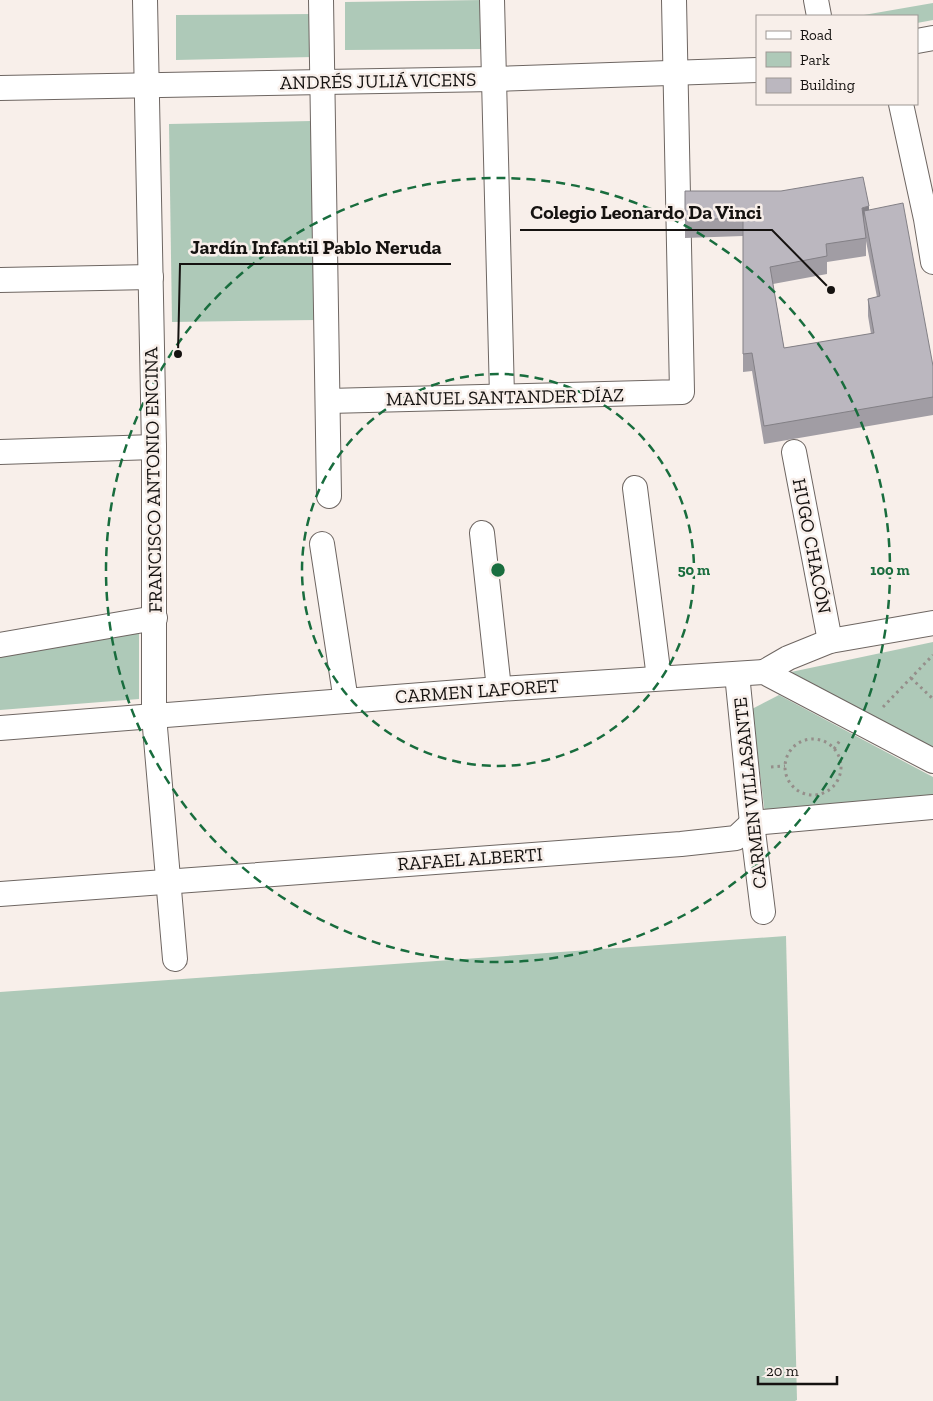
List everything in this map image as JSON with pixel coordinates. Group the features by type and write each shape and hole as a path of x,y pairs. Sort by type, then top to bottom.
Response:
{"street":[{"name":"FRANCISCO ANTONIO ENCINA","path":"145,0 154,447 154,716 175,959"},
{"path":"321,0 329,496"},
{"path":"492,0 502,396"},
{"path":"674,0 676,72"},
{"path":"816,0 819,15"},
{"path":"918,41 933,38"},
{"name":"ANDRÉS JULIÁ VICENS","path":"0,88 494,79 756,70"},
{"name":"MANUEL SANTANDER DÍAZ","path":"328,402 682,392 676,72"},
{"path":"901,105 929,218 933,262"},
{"path":"0,280 151,276"},
{"path":"0,452 154,447"},
{"name":"HUGO CHACÓN","path":"794,452 830,641"},
{"path":"635,488 658,678"},
{"path":"482,533 499,689"},
{"path":"322,544 346,701"},
{"path":"0,645 154,618"},
{"path":"764,672 788,658 830,641 933,623"},
{"path":"764,672 933,761"},
{"name":"CARMEN LAFORET","path":"0,728 499,689 764,672"},
{"name":"CARMEN VILLASANTE","path":"737,674 763,912"},
{"path":"752,823 933,807"},
{"name":"RAFAEL ALBERTI","path":"0,894 718,840 736,838 752,823"}],"path":[{"path":"866,726 933,656"},
{"path":"911,678 933,699"},
{"path":"813,739 822,740 831,745 841,760 839,779 834,786 827,792 818,795 808,795 792,786 785,770 786,760 796,745 804,740 813,739"}],"green space":[{"path":"483,0 485,49 345,50 345,2"},
{"path":"933,3 933,20 918,23 918,15 864,15"},
{"path":"313,14 313,57 176,60 176,15"},
{"path":"311,121 316,320 172,322 169,124"},
{"path":"139,630 139,699 0,710 0,654"},
{"path":"933,642 933,750 791,672"},
{"path":"779,695 933,777 933,801 765,814 752,709"},
{"path":"786,936 797,1400 0,1401 0,992"}],"building":[{"path":"863,177 869,206 862,208 866,238 826,244 827,256 770,267 784,348 874,333 868,299 880,296 864,211 903,203 933,366 933,397 764,426 752,353 743,354 743,218 685,220 685,191 781,191"}],"place":[{"name":"Colegio Leonardo Da Vinci","path":"831,290"},
{"name":"Jardín Infantil Pablo Neruda","path":"178,354"}]}
